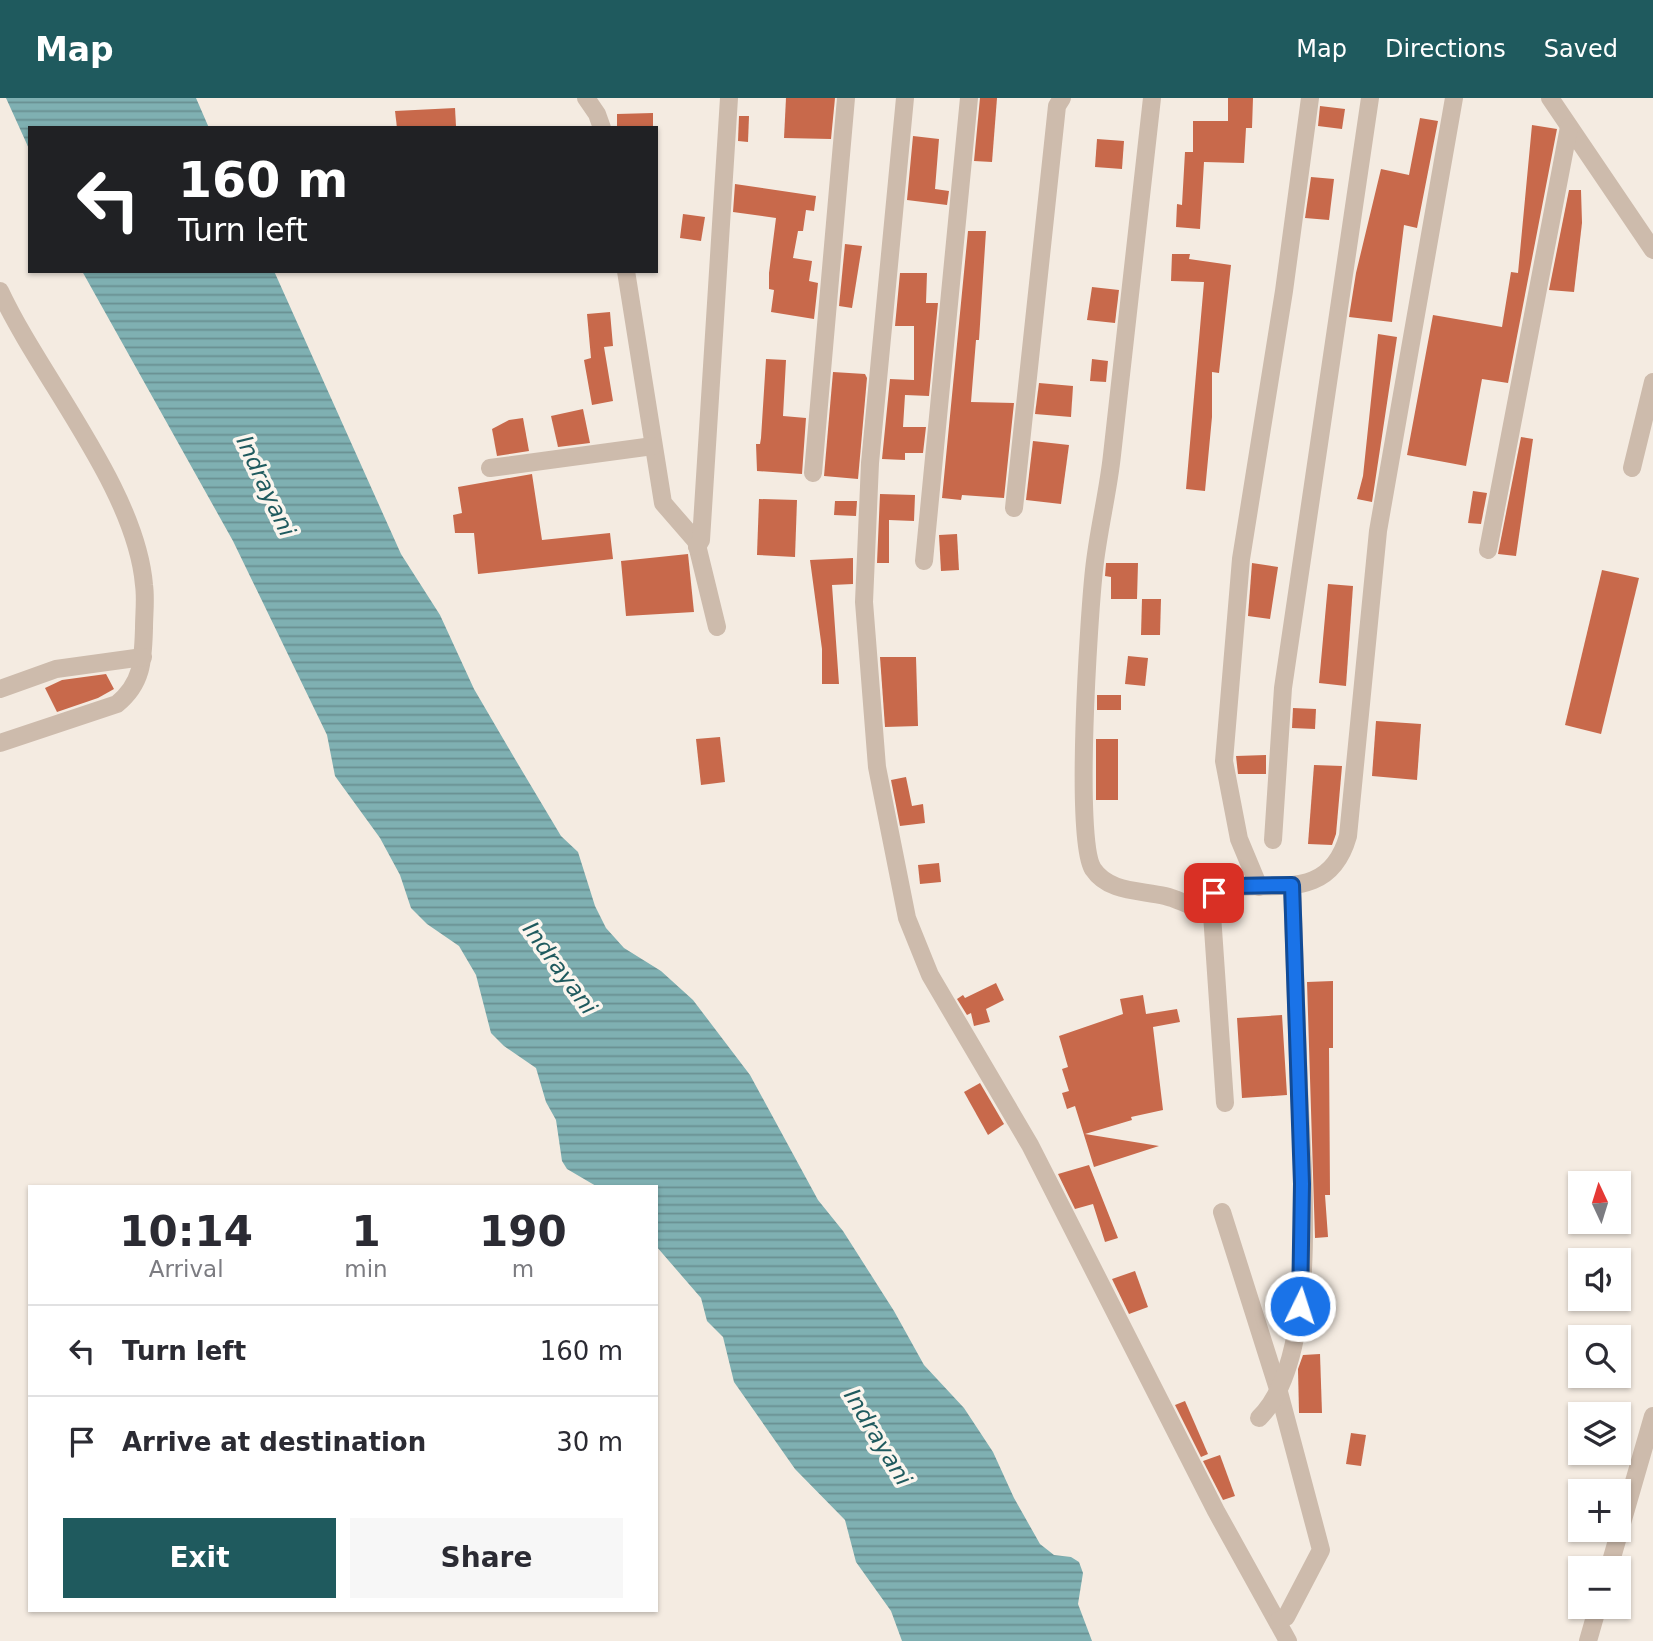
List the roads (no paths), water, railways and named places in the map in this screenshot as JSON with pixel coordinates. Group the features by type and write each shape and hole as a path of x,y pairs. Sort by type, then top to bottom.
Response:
{"street":[{"path":"586,98 601,126"},
{"path":"697,547 701,540 729,98"},
{"path":"813,473 846,98"},
{"path":"905,98 870,463 864,602 877,767 907,918 930,975 1030,1144 1216,1511 1288,1641"},
{"path":"924,562 970,98"},
{"path":"1014,508 1056,120 1062,98"},
{"path":"1152,98 1112,460 1094,569 1084,790 1086,847 1093,869 1101,878 1135,892 1161,895 1192,908 1210,909"},
{"path":"1259,887 1240,839 1224,761 1241,559 1282,304 1310,98"},
{"path":"1273,840 1283,688 1370,98"},
{"path":"1225,1103 1210,909 1214,893 1220,888 1292,885 1323,877 1334,868 1348,836 1378,531 1454,98"},
{"path":"1550,98 1653,250"},
{"path":"1489,550 1569,127"},
{"path":"626,273 663,503 696,541 718,627"},
{"path":"0,291 109,481 129,526 145,586 143,657 140,677 130,693 117,704 0,743"},
{"path":"1632,467 1653,382"},
{"path":"490,468 653,446"},
{"path":"0,690 56,669 143,657"},
{"path":"1259,1418 1279,1392 1295,1339 1302,1270 1292,885"},
{"path":"1222,1212 1279,1392 1321,1550 1286,1617 1278,1621"},
{"path":"1612,1556 1653,1416"},
{"path":"1588,1641 1594,1619"}],"water":[{"path":"6,98 196,98 208,126 28,126 28,147"},
{"name":"Indrayani","path":"83,273 275,273 401,554 440,615 474,689 515,759 561,836 578,852 595,906 606,928 624,948 661,971 693,1000 750,1075 818,1200 843,1231 894,1311 924,1365 964,1408 993,1452 1014,1498 1040,1544 1054,1555 1071,1557 1079,1562 1083,1573 1078,1604 1092,1641 902,1641 891,1611 856,1562 845,1520 795,1469 734,1382 723,1337 707,1321 701,1298 658,1248 658,1185 594,1185 567,1169 562,1161 556,1120 546,1102 536,1068 504,1046 491,1033 476,975 459,946 427,924 411,908 400,875 380,838 335,776 327,735 233,541"}]}
